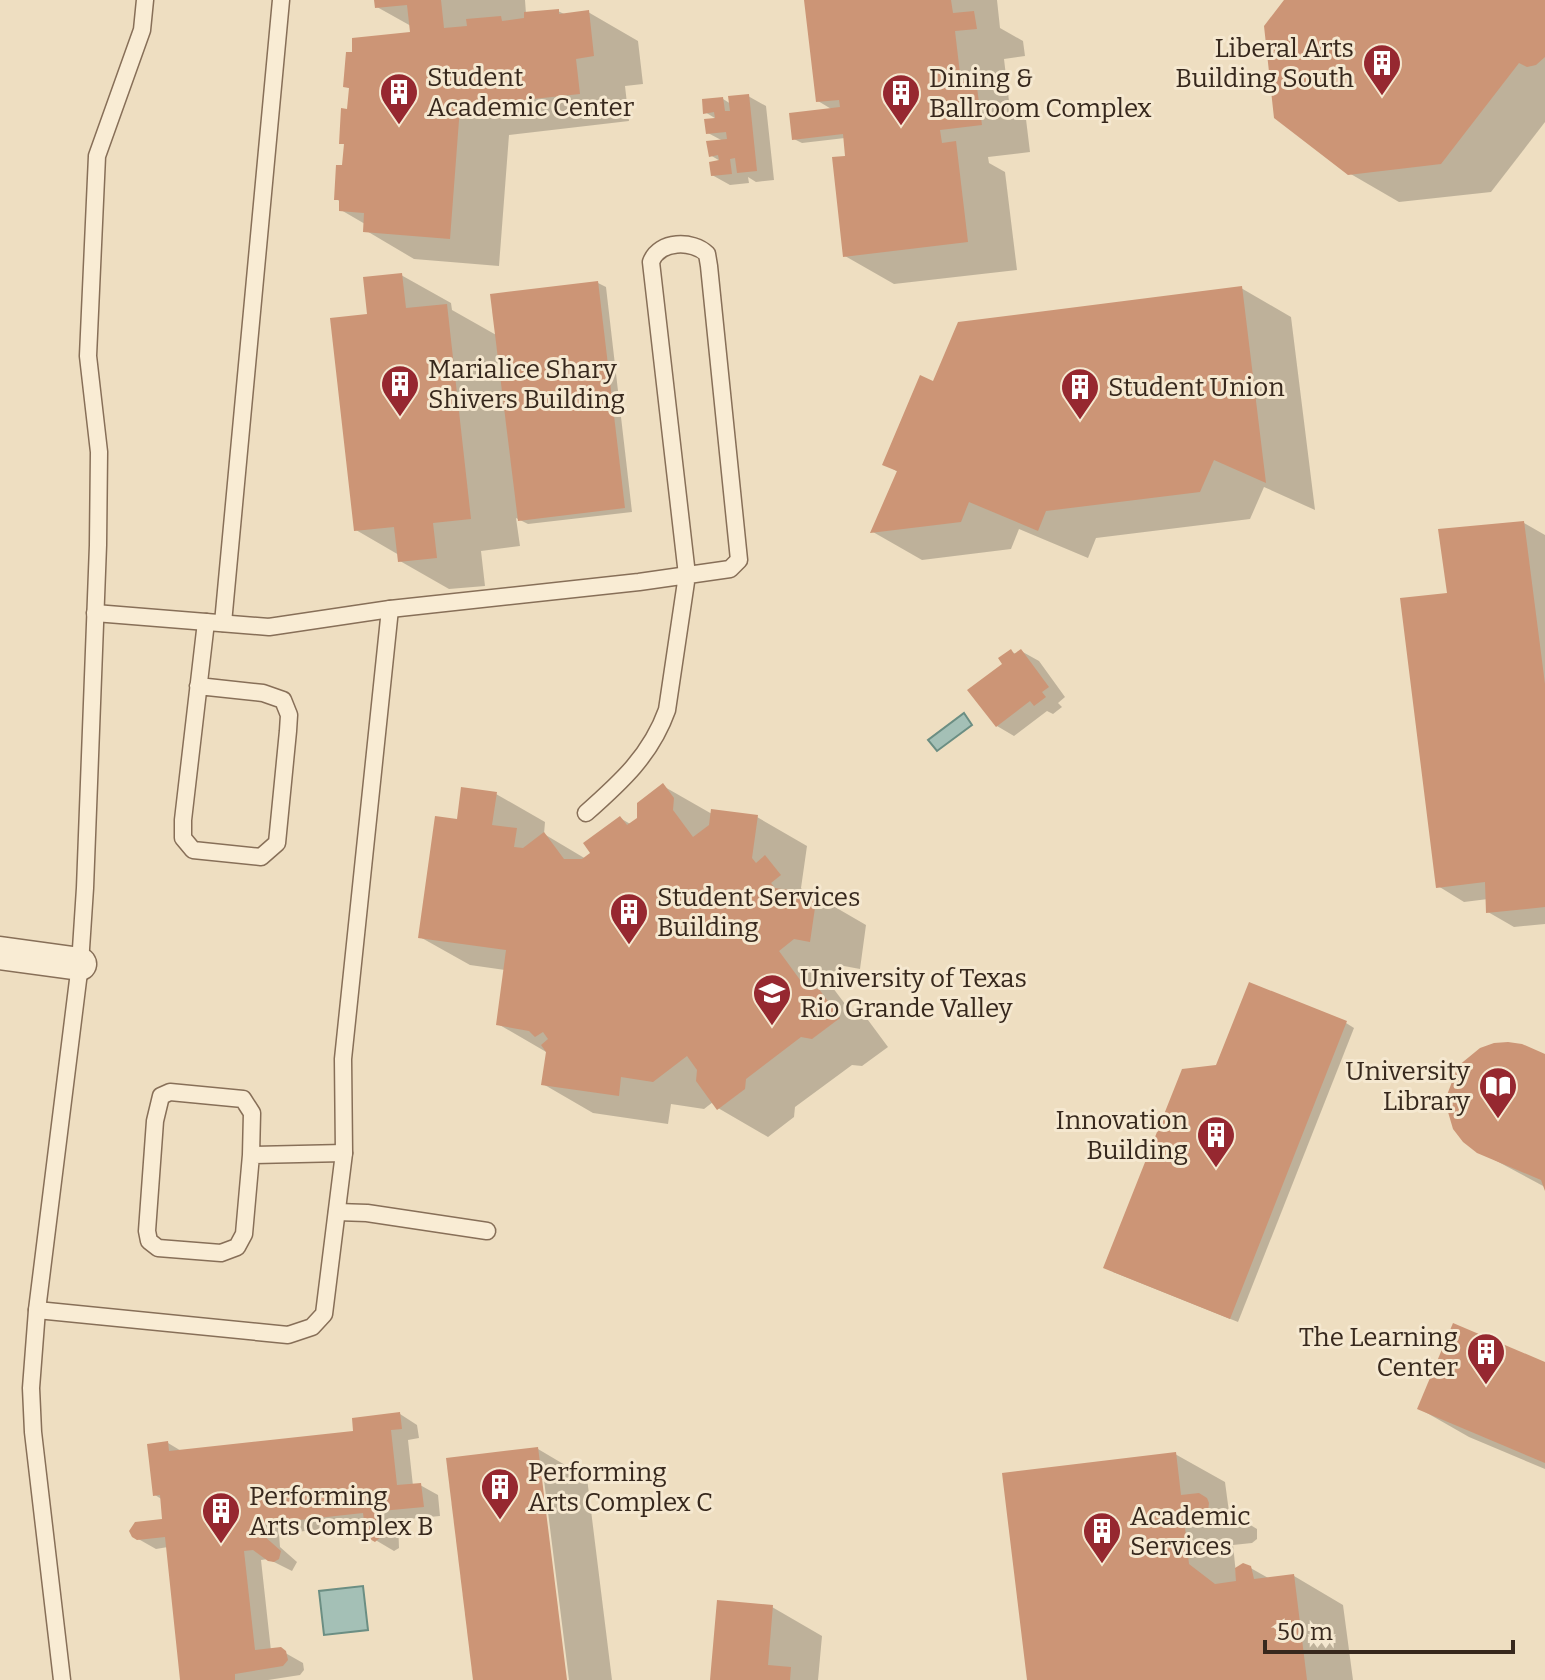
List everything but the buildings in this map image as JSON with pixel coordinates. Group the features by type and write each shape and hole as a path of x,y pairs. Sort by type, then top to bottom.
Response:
{"street":[{"path":"0,953 80,964"}],"lane":[{"path":"62,1680 33,1432 31,1388 37,1310 80,964 99,452 88,356 97,156 142,30 145,0"},
{"path":"223,623 281,0"},
{"path":"95,613 269,627 390,609 687,575 730,569 739,560 707,254 693,245 663,247 654,253 651,262 687,575 667,710 659,731 633,770 586,813"},
{"path":"37,1310 288,1335 312,1327 324,1314 344,1153 343,1059 390,609"},
{"path":"198,686 263,693 283,700 289,715 277,843 261,857 193,850 183,838 198,686 206,622"},
{"path":"170,1092 243,1099 252,1113 251,1155 244,1234 237,1247 221,1253 158,1248 149,1241 147,1231 155,1121 161,1096 170,1092"},
{"path":"251,1155 344,1153"},
{"path":"337,1212 367,1213 487,1231"}],"water":[{"path":"964,713 972,725 937,751 928,740"},
{"path":"363,1586 368,1630 324,1635 319,1591"}],"place":[{"name":"Liberal Arts Building South","path":"1382,97"},
{"name":"Student Academic Center","path":"399,126"},
{"name":"Dining & Ballroom Complex","path":"901,127"},
{"name":"Marialice Shary Shivers Building","path":"400,418"},
{"name":"Student Union","path":"1080,421"},
{"name":"Student Services Building","path":"629,946"},
{"name":"University of Texas Rio Grande Valley","path":"772,1027"},
{"name":"University Library","path":"1498,1120"},
{"name":"Innovation Building","path":"1216,1169"},
{"name":"The Learning Center","path":"1486,1386"},
{"name":"Performing Arts Complex C","path":"500,1521"},
{"name":"Performing Arts Complex B","path":"221,1545"},
{"name":"Academic Services","path":"1102,1565"}]}
